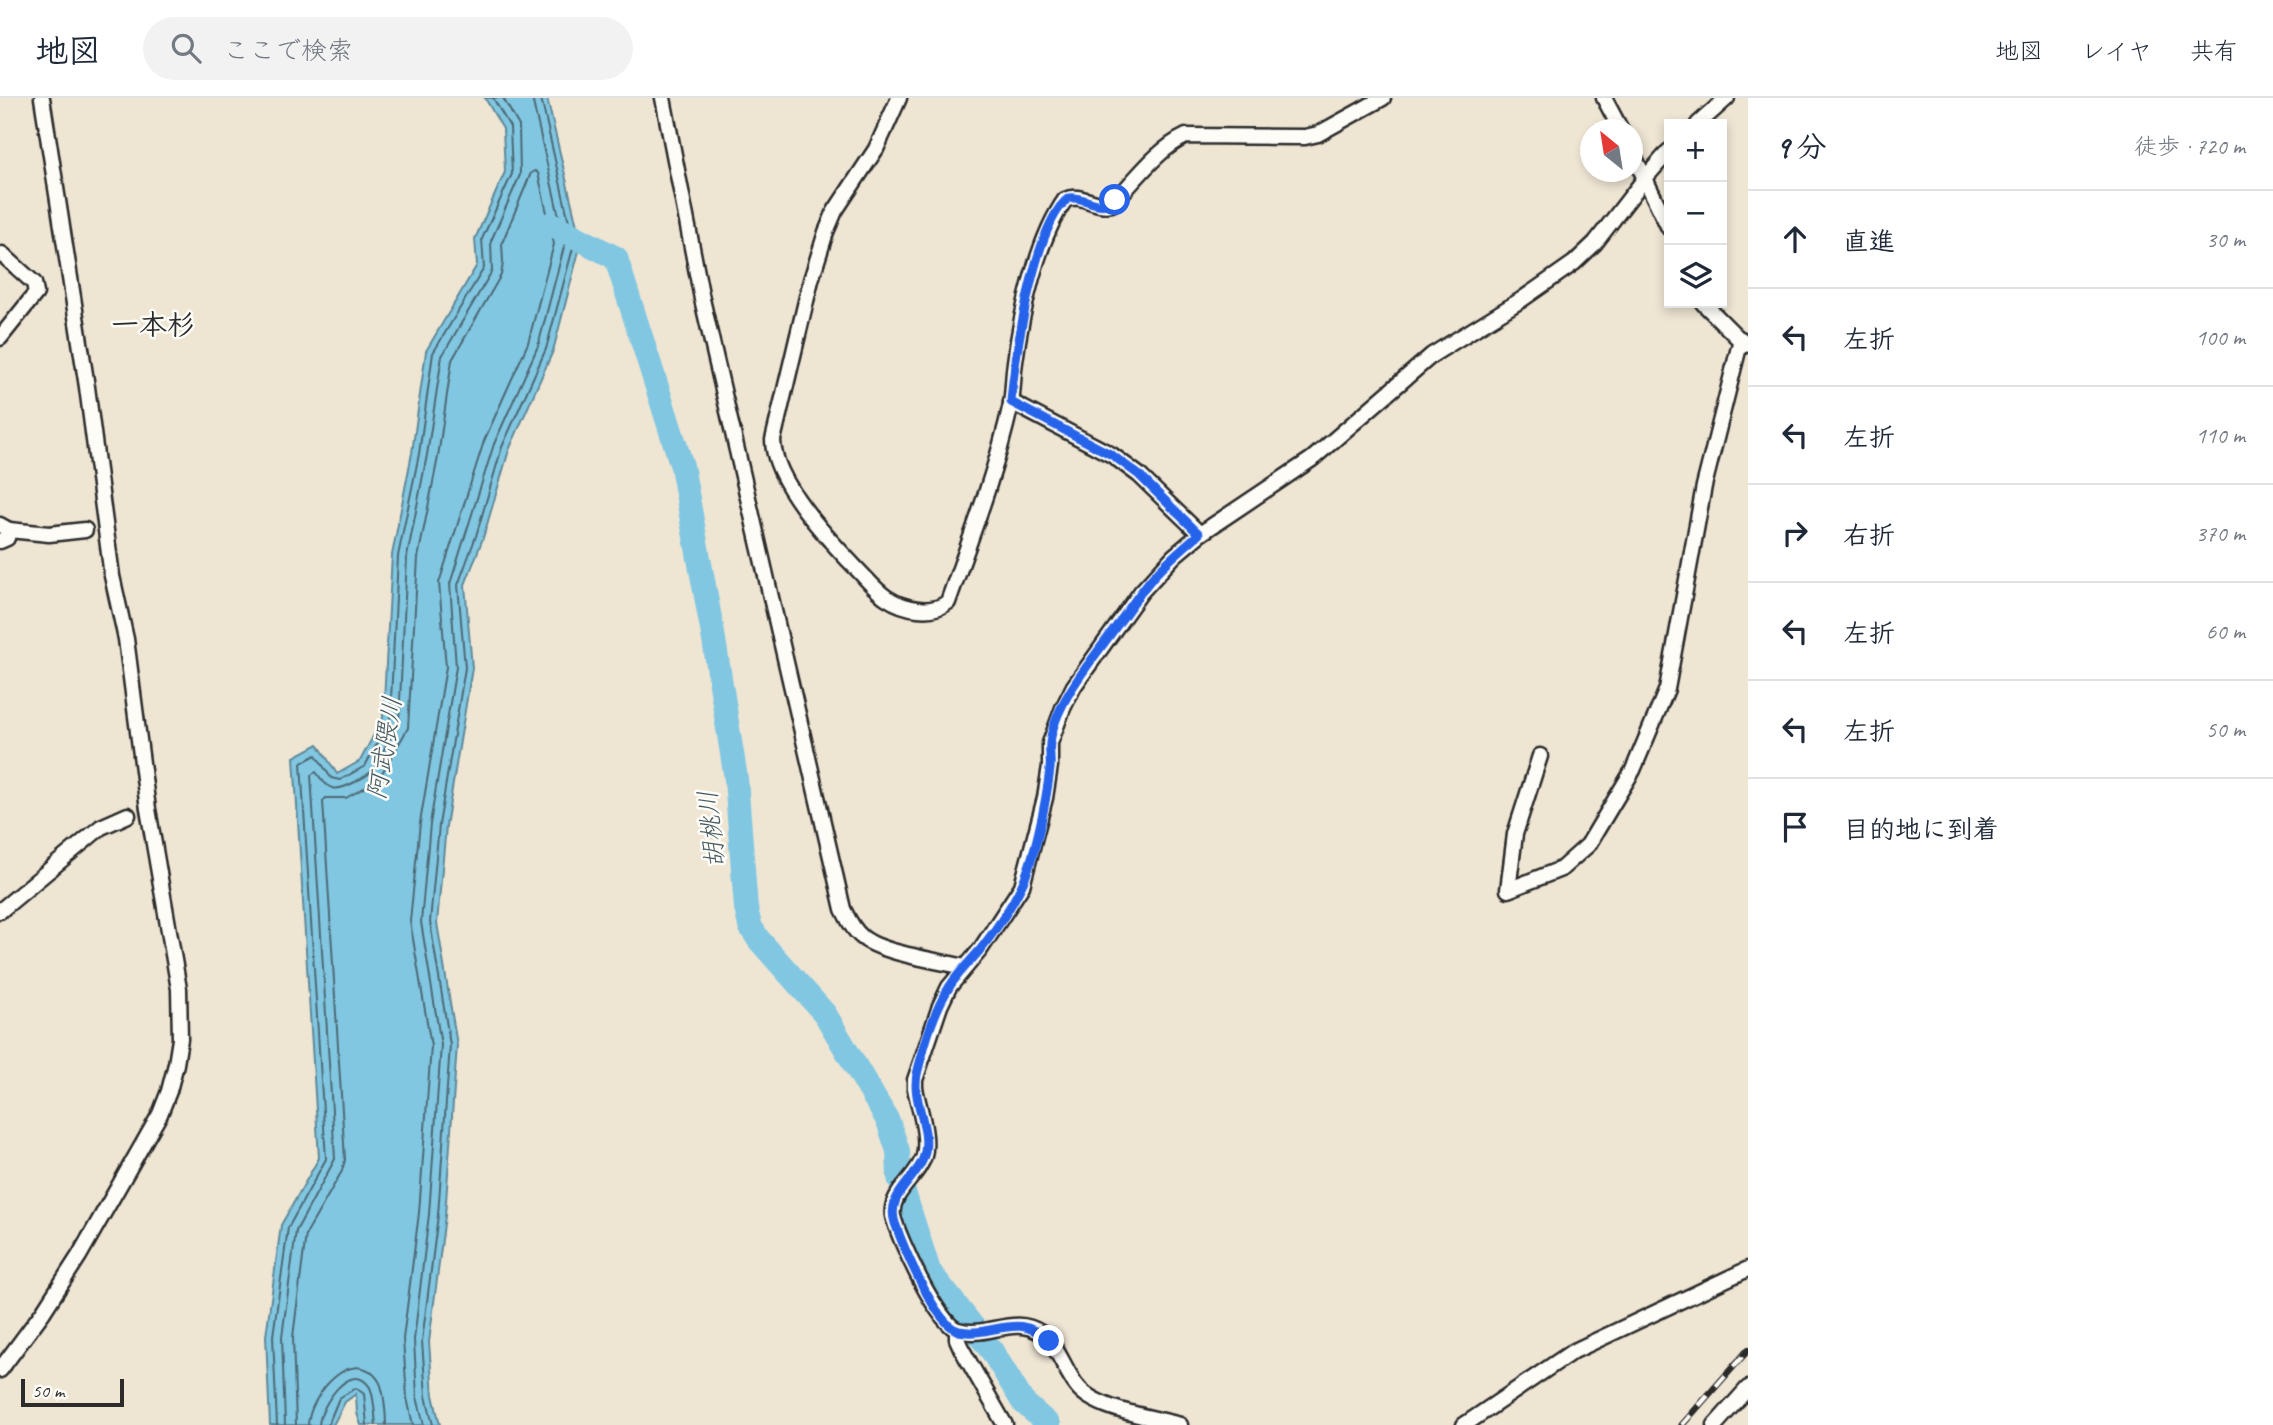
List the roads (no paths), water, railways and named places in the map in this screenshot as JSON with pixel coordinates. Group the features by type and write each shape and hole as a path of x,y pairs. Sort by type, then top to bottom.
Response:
{"street":[{"path":"0,1370 79,1256 160,1114 169,1090 180,1039 179,989 148,808 126,639 112,576 87,387 42,98"},
{"path":"663,98 702,299 843,909 855,930 869,942 965,967"},
{"path":"900,98 876,149 835,211 826,232 811,281 773,440 773,450 807,515 885,597 917,609 936,609 948,602 991,479 1011,402 1017,345 1034,269 1051,225 1065,200 1076,197 1096,204 1112,204 1146,167 1170,145 1186,136 1318,134 1383,98"},
{"path":"1604,98 1614,119"},
{"path":"1704,119 1727,98"},
{"path":"1180,1425 1094,1400 1079,1388 1041,1333 1019,1325 963,1331 938,1313 897,1227 892,1206 923,1158 926,1140 915,1088 917,1071 940,1006 949,987 980,950 1022,886 1045,798 1054,730 1074,686 1141,592 1174,555 1199,534 1312,459 1432,355 1521,300 1574,263 1608,228 1664,157"},
{"path":"1643,171 1664,217"},
{"path":"0,338 36,293 34,283 2,254"},
{"path":"1540,756 1515,834 1508,890 1561,869 1588,845 1633,770 1667,689 1704,486 1745,344 1708,308"},
{"path":"1011,402 1112,455 1139,475 1199,534"},
{"path":"3,532 49,534 85,530"},
{"path":"0,910 101,827 128,815"},
{"path":"1464,1425 1572,1352 1748,1269"},
{"path":"963,1331 957,1339 961,1348 1005,1425"},
{"path":"1715,1425 1748,1388"}],"water":[{"name":"阿武隈川","path":"485,98 547,98 581,243 553,351 509,450 483,538 465,585 472,668 446,826 437,923 457,1045 445,1216 429,1342 433,1395 440,1425 361,1425 356,1394 345,1402 333,1425 270,1425 266,1336 281,1225 319,1158 294,757 318,744 337,774 360,761 383,718 392,555 412,453 426,351 477,265 475,239 505,172 503,129"}],"waterway":[{"name":"胡桃川","path":"551,224 616,258 682,466 736,779 746,908 750,926 759,940 825,1014 888,1121 898,1151 899,1177 929,1271 992,1351 1023,1402 1049,1425"}],"railway":[{"path":"1682,1425 1748,1350"}],"district":[{"name":"一本杉","path":"153,324"}]}
